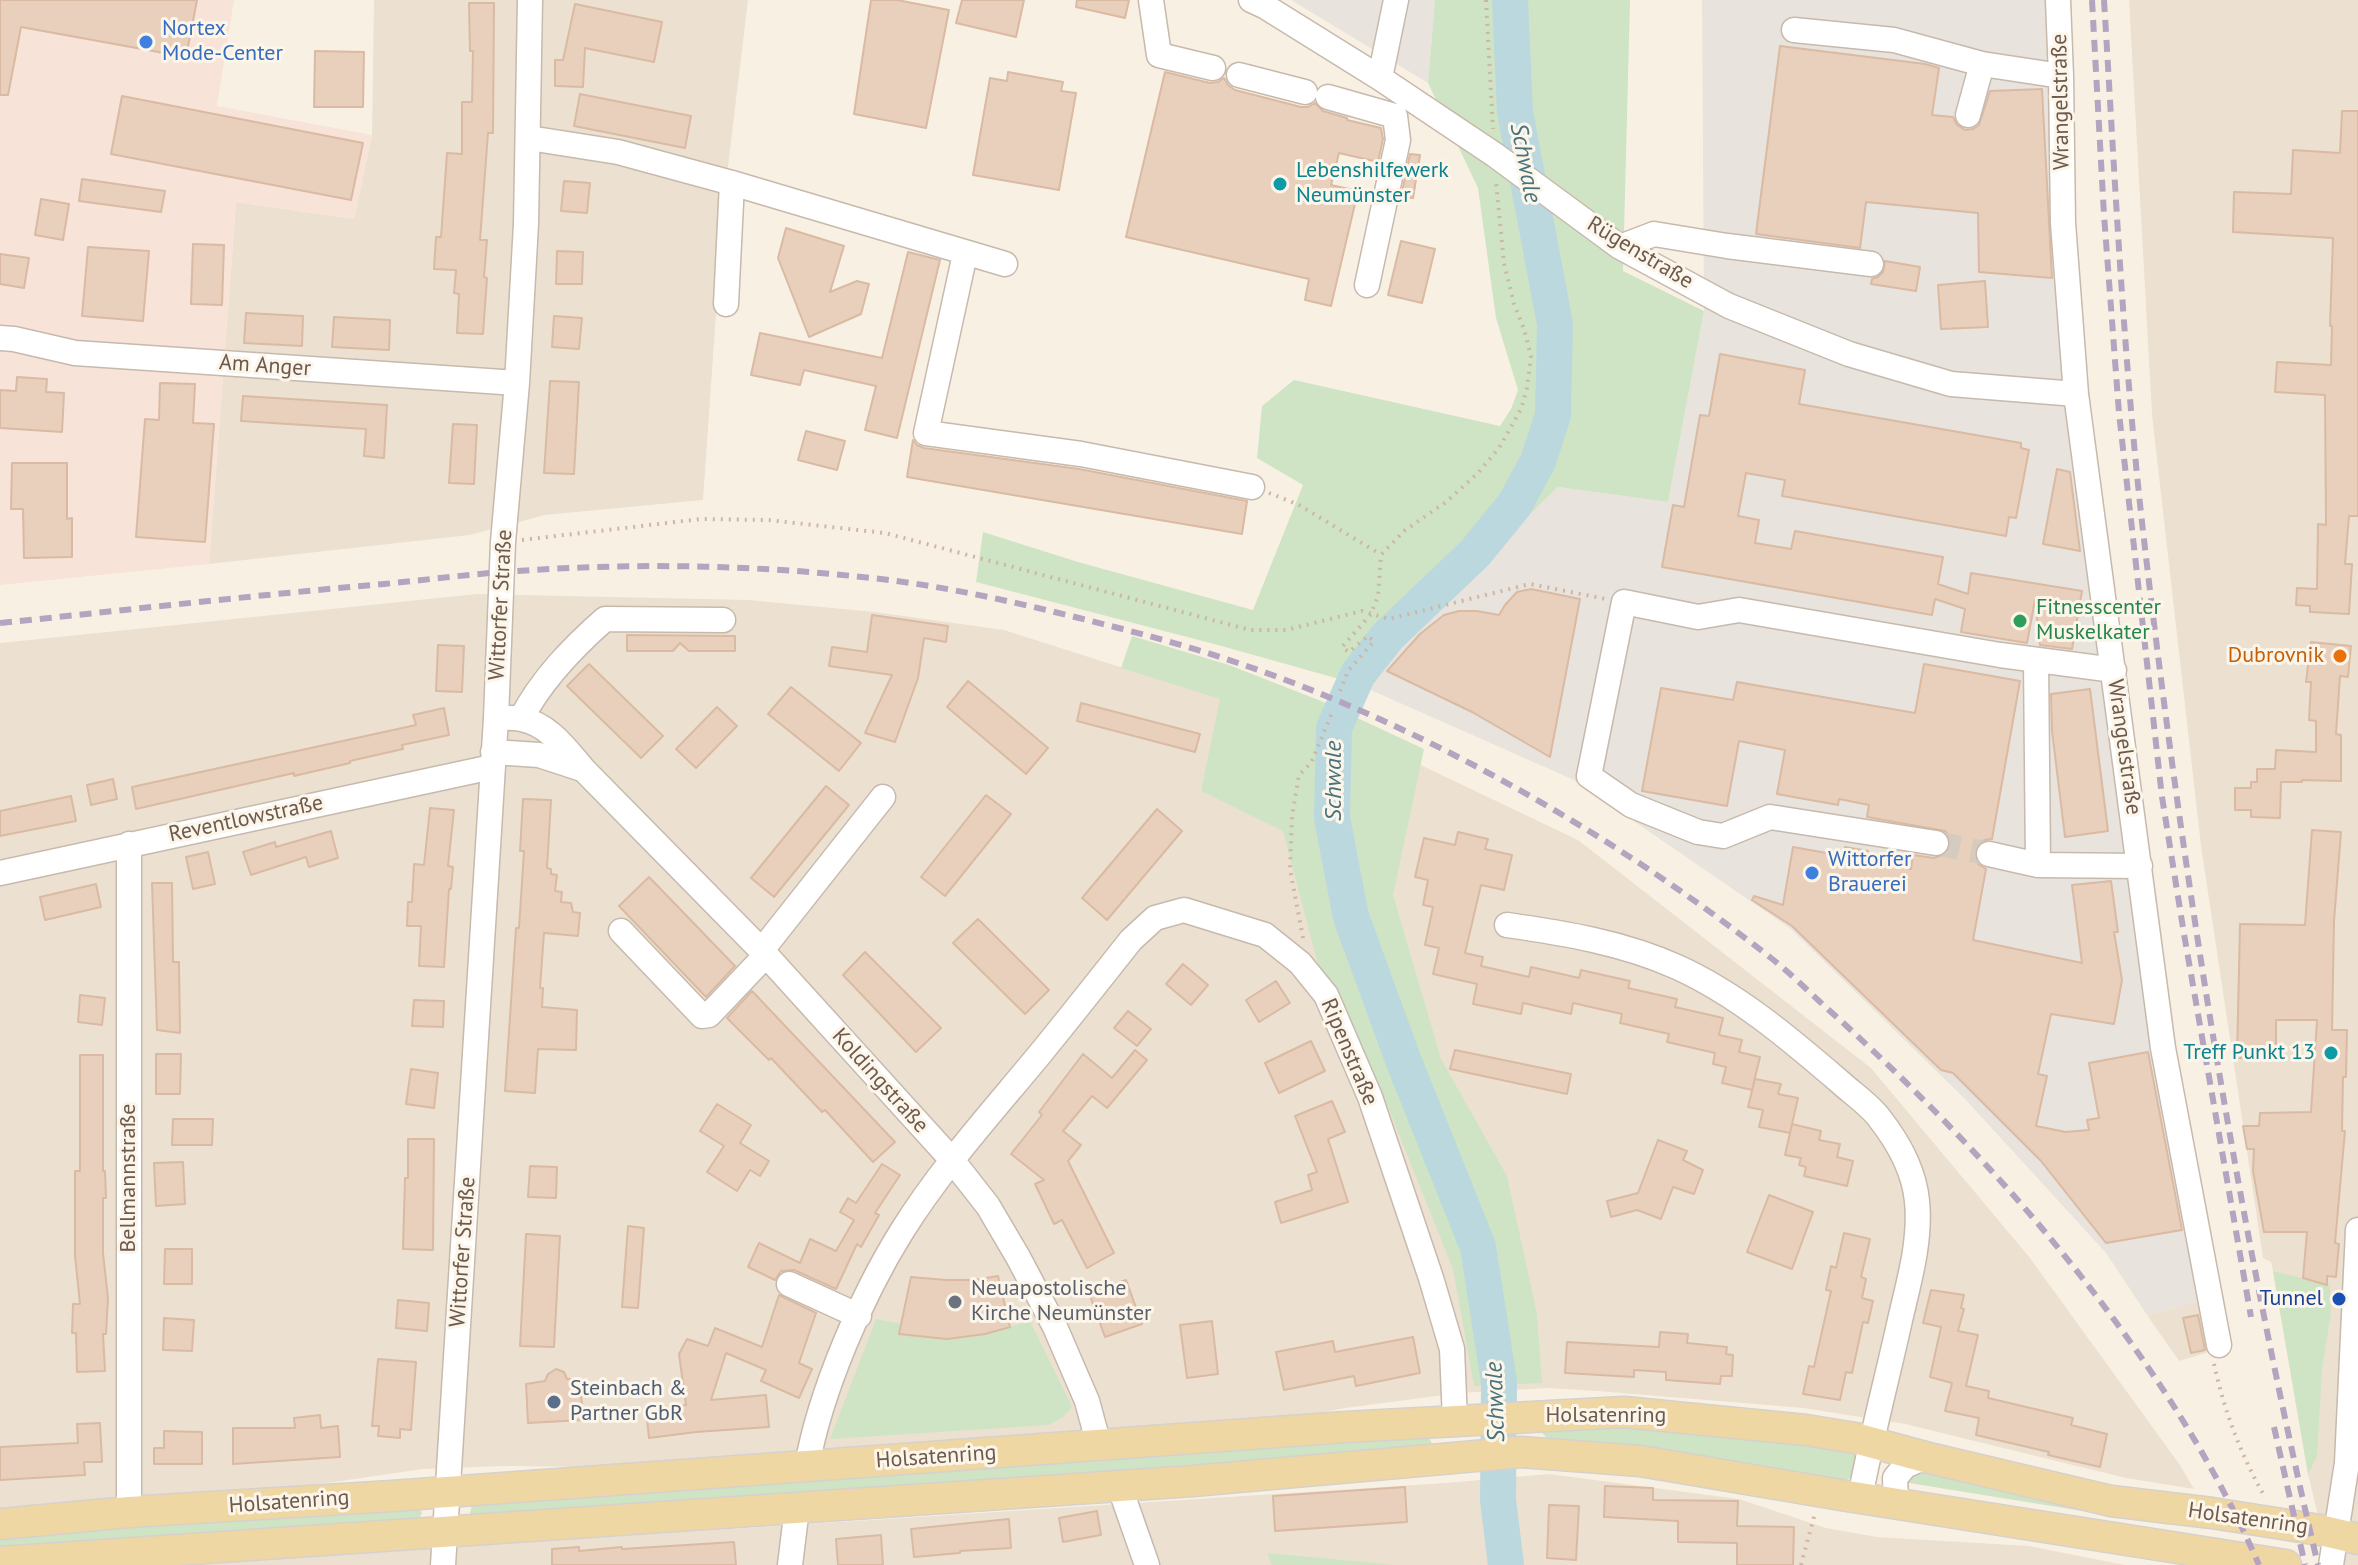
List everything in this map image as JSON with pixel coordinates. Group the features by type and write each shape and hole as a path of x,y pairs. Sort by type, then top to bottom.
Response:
{"main road":[{"name":"Holsatenring","path":"0,1524 129,1512 1099,1445 1624,1412 1806,1430 1871,1441 1925,1457 2111,1501 2212,1513 2347,1537"},
{"name":"Holsatenring","path":"0,1562 87,1560 444,1531 1119,1485 1521,1452 1640,1461 2202,1558 2286,1565"}],"street":[{"name":"Wittorfer Straße","path":"443,1565 496,718 503,542 517,383 529,138 530,0"},
{"path":"1151,0 1159,55 1213,68"},
{"name":"Rügenstraße","path":"1251,0 1380,78 1404,108 1500,159 1620,247 1729,306 1849,354 1951,384 2076,394"},
{"path":"1380,78 1396,0"},
{"name":"Wrangelstraße","path":"2058,0 2063,223 2076,394 2163,1048 2219,1345"},
{"path":"1794,30 1894,40 1982,64 2061,76"},
{"path":"1968,115 1982,64"},
{"path":"1239,75 1316,94 1404,108 1367,285"},
{"path":"529,138 618,152 1005,264"},
{"path":"726,304 732,183"},
{"path":"1620,247 1654,234 1871,264"},
{"path":"965,254 926,433 1081,454 1252,487"},
{"name":"Am Anger","path":"7,338 75,353 517,383"},
{"path":"1936,843 1770,817 1723,836 1698,832 1631,805 1589,776 1624,602 1698,617 1739,610 2036,660 2114,670"},
{"path":"521,719 534,693 583,638 605,619 723,620"},
{"path":"2036,660 2038,865"},
{"name":"Koldingstraße","path":"496,718 521,719 538,725 560,742 764,952 952,1160 988,1206 1055,1327 1087,1401 1099,1445"},
{"name":"Koldingstraße","path":"493,760 539,755 584,770"},
{"name":"Reventlowstraße","path":"0,873 493,760"},
{"path":"621,931 702,1016 709,1015 764,952 883,797"},
{"name":"Bellmannstraße","path":"129,844 129,1512"},
{"path":"1989,854 2038,865 2140,866"},
{"name":"Ripenstraße","path":"807,1466 821,1409 843,1349 902,1231 952,1160 1131,940 1155,918 1184,910 1265,935 1300,963 1326,995 1370,1097 1431,1278 1452,1349 1465,1420"},
{"path":"1507,925 1572,936 1645,954 1699,978 1804,1051 1878,1115 1897,1142 1910,1171 1917,1199 1918,1230 1908,1288 1860,1498"},
{"path":"2331,1565 2347,1537 2347,1463 2358,1230"},
{"path":"789,1284 859,1316"},
{"path":"1896,1503 1895,1478 1905,1466 1925,1457"},
{"path":"1119,1485 1147,1565"},
{"path":"790,1565 797,1508"},
{"path":"2202,1558 2202,1528 2212,1513"}],"path":[{"path":"1340,691 1348,671 1374,641 1368,636 1349,652 1342,647 1371,614 1378,596 1381,555 1404,531 1446,502 1478,473 1512,428 1527,388 1531,356 1514,304 1500,234 1500,159 1486,0"},
{"path":"1252,487 1299,505 1381,555"},
{"path":"503,542 701,519 768,520 885,533 1250,630 1286,630 1362,611 1389,619 1530,584 1624,602"},
{"path":"1300,963 1304,945 1290,869 1292,816 1299,775 1311,763 1332,713"},
{"path":"2219,1345 2212,1350 2222,1398 2253,1476 2269,1505"},
{"path":"1801,1565 1815,1511"}],"shaded area":[{"path":"0,0 234,0 217,106 372,135 354,219 236,202 209,564 0,585"},
{"path":"374,0 748,0 724,200 703,500 545,515 470,535 209,564 236,202 354,219 372,135"},
{"path":"1291,0 1435,0 1428,83"},
{"path":"1702,0 2058,0 2076,394 2210,1298 2147,1315 2106,1253 1965,1099 1791,929 1574,780 1357,684 1558,487 1668,502 1704,311"},
{"path":"2129,0 2358,0 2358,1565 2330,1565 2308,1474 2273,1271 2271,1262 2263,1258 2201,846 2152,415"},
{"path":"477,594 749,600 875,612 1004,630 1406,758 1578,840 1871,1068 2030,1258 2180,1465 2194,1489 2126,1478 1905,1424 1803,1408 1548,1388 1460,1393 1345,1408 1193,1438 773,1469 504,1466 423,1469 129,1512 0,1524 0,643"},
{"path":"2210,1298 2219,1345 2206,1353 2179,1361 2147,1315"},
{"path":"1549,1474 1739,1499 1826,1528 1877,1537 2029,1546 2125,1565 172,1565 1446,1483"}],"green space":[{"path":"1435,0 1630,0 1623,271 1704,311 1668,502 1558,487 1357,684 976,582 983,532 1078,562 1253,610 1303,485 1257,458 1262,406 1294,380 1500,426 1518,390 1496,318 1478,188 1428,83"},
{"path":"1132,636 1229,665 1321,701 1424,749 1393,895 1441,1059 1507,1176 1537,1314 1542,1383 1474,1386 1453,1269 1382,1092 1326,995 1283,831 1201,791 1220,699 1121,668"},
{"path":"2273,1271 2330,1285 2331,1312 2322,1369 2317,1457 2308,1474"},
{"path":"876,1319 947,1339 985,1334 1030,1321 1072,1407 1063,1417 1048,1425 830,1439"},
{"path":"1545,1426 1715,1428 1859,1453 1853,1477 1845,1480 1628,1445 1547,1438 1542,1433"},
{"path":"1428,1435 1432,1444 1427,1452 473,1518 470,1514 472,1504"},
{"path":"1928,1469 2169,1519 2169,1525 1909,1483 1907,1480 1916,1472"},
{"path":"419,1507 422,1513 419,1519 0,1553 0,1533"},
{"path":"1267,1553 1396,1565 1272,1565"}],"building":[{"name":"Nortex Mode-Center","path":"0,0 197,0 186,57 21,27 8,95 0,95"},
{"path":"871,0 897,0 949,10 926,128 854,114"},
{"path":"962,0 1024,0 1016,37 956,23"},
{"path":"1077,0 1129,0 1125,18 1076,7"},
{"path":"469,3 494,3 493,133 488,133 480,240 487,240 483,334 457,333 459,294 454,293 456,270 434,269 436,237 441,237 447,153 462,154 462,102 472,102 473,51 470,51"},
{"path":"575,4 662,22 654,62 585,48 583,87 555,86 555,60 563,60"},
{"path":"1780,46 1939,68 1932,115 1953,117 1957,125 1965,130 1979,125 1990,91 2042,89 2052,278 1979,272 1978,213 1866,202 1860,248 1756,234"},
{"path":"315,51 364,52 363,107 314,107"},
{"path":"1008,72 1063,82 1061,91 1076,93 1059,190 973,175 990,78 1007,81"},
{"name":"Lebenshilfewerk Neumünster","path":"1165,72 1210,83 1224,78 1235,90 1301,107 1315,103 1323,111 1381,128 1383,139 1378,162 1339,153 1331,185 1358,191 1331,306 1305,300 1309,279 1126,237"},
{"path":"580,94 691,116 685,148 574,126"},
{"path":"122,96 363,143 351,200 111,154"},
{"path":"2342,111 2358,111 2358,516 2349,516 2345,564 2352,564 2349,614 2310,612 2310,606 2296,605 2297,588 2317,589 2318,524 2326,525 2325,395 2275,392 2277,362 2331,365 2333,238 2233,232 2234,192 2291,194 2293,150 2340,153"},
{"path":"1410,154 1420,155 1413,198 1401,197"},
{"path":"82,179 165,191 161,212 79,201"},
{"path":"564,181 590,183 587,213 561,211"},
{"path":"41,199 69,204 63,240 35,235"},
{"path":"786,228 844,246 830,292 857,281 869,284 861,314 809,337 778,258"},
{"path":"1401,241 1435,249 1422,303 1388,295"},
{"path":"193,244 224,245 222,305 191,304"},
{"path":"88,247 149,251 143,321 82,316"},
{"path":"557,251 583,252 582,284 556,284"},
{"path":"908,252 940,260 897,438 865,430 876,386 804,370 800,385 751,375 760,333 882,358"},
{"path":"0,254 29,258 24,288 0,284"},
{"path":"1885,261 1920,267 1916,291 1871,284 1872,279 1883,272"},
{"path":"1985,281 1988,327 1941,329 1938,285"},
{"path":"246,313 303,316 302,346 244,343"},
{"path":"554,316 582,318 579,349 552,347"},
{"path":"334,317 390,320 389,350 332,347"},
{"path":"1720,354 1805,370 1799,404 2021,443 2021,448 2029,450 2016,518 2009,517 2006,536 1782,496 1785,480 1746,473 1738,516 1759,520 1755,543 1791,549 1795,531 1943,557 1938,584 1968,594 1971,573 2082,591 2072,649 2040,645 2035,600 2027,643 1961,632 1965,609 1935,599 1932,615 1662,567 1673,505 1684,507 1700,415 1709,416"},
{"path":"17,377 47,379 46,392 64,393 62,432 0,428 0,390 16,391"},
{"path":"550,381 579,382 574,474 544,473"},
{"path":"160,383 195,384 193,423 214,424 205,542 136,537 145,419 159,420"},
{"path":"243,396 387,405 384,458 364,456 366,429 241,421"},
{"path":"453,424 477,425 474,484 449,483"},
{"path":"806,431 845,441 837,470 798,460"},
{"path":"913,440 924,448 1079,469 1247,501 1242,534 907,477"},
{"path":"12,463 67,463 67,519 72,518 72,557 24,558 23,509 11,509"},
{"path":"2057,469 2070,472 2080,551 2043,544"},
{"path":"1531,589 1580,599 1550,757 1472,712 1387,671 1420,634 1444,615 1477,611 1499,615 1517,592"},
{"path":"872,615 948,626 946,642 924,638 918,678 895,742 865,733 892,675 829,666 832,647 867,652"},
{"path":"627,635 735,636 735,651 689,651 680,643 673,651 627,651"},
{"path":"2311,642 2351,646 2348,677 2340,676 2336,734 2341,735 2341,781 2281,782 2280,818 2251,817 2251,810 2235,810 2235,788 2251,788 2251,782 2257,782 2257,769 2275,769 2276,750 2316,752 2316,721 2309,720 2311,682 2306,682"},
{"path":"438,645 464,646 462,692 436,691"},
{"path":"589,664 663,736 641,758 567,686"},
{"path":"1924,664 2020,681 1992,839 1979,843 1974,852 1978,864 1986,869 1973,940 2082,963 2072,885 2111,881 2118,932 2114,932 2122,980 2114,1024 2051,1014 2038,1074 2047,1076 2036,1126 2066,1132 2089,1130 2087,1120 2099,1118 2089,1063 2148,1052 2182,1230 2106,1243 2041,1161 1953,1073 1941,1070 1792,926 1752,900 1754,896 1783,905 1793,847 1843,856 1845,847 1868,851 1867,861 1911,869 1913,855 1934,858 1947,853 1951,845 1945,831 1867,817 1869,805 1839,799 1838,805 1777,794 1785,750 1739,741 1727,806 1642,791 1661,688 1733,700 1737,682 1915,713"},
{"path":"968,681 1048,748 1026,774 947,707"},
{"path":"791,687 861,743 839,771 768,714"},
{"path":"2090,689 2108,831 2065,837 2052,731 2051,694"},
{"path":"1081,703 1200,734 1195,752 1077,721"},
{"path":"717,707 737,726 696,768 676,749"},
{"path":"444,708 449,735 402,745 403,749 350,763 136,809 132,787 416,725 413,715"},
{"path":"113,779 117,799 91,805 87,785"},
{"path":"826,786 849,805 774,897 751,878"},
{"path":"986,795 1011,814 945,896 921,877"},
{"path":"71,796 76,821 0,836 0,811"},
{"path":"523,799 551,800 547,868 551,869 551,874 557,875 555,891 562,892 561,902 571,903 573,912 580,913 578,936 544,933 540,988 543,988 542,1007 577,1010 576,1050 538,1049 535,1093 505,1091 524,851 520,851"},
{"path":"430,808 454,810 448,866 453,867 444,967 419,966 421,926 407,926 414,864 424,865"},
{"path":"1157,809 1182,831 1107,920 1082,898"},
{"path":"2312,830 2341,832 2334,921 2332,1030 2347,1030 2346,1077 2343,1077 2342,1131 2345,1131 2335,1243 2339,1244 2336,1277 2327,1276 2327,1285 2303,1278 2307,1232 2264,1232 2253,1171 2254,1149 2247,1149 2243,1126 2259,1126 2260,1113 2311,1112 2317,1020 2276,1020 2276,1059 2237,1058 2240,924 2305,925"},
{"path":"331,831 338,858 309,867 306,857 251,875 243,852 275,842 276,847"},
{"path":"1458,832 1488,839 1485,849 1512,855 1504,890 1481,885 1465,953 1483,957 1481,966 1529,977 1531,967 1579,978 1581,970 1630,981 1628,988 1677,999 1675,1007 1723,1018 1719,1035 1742,1040 1739,1052 1760,1057 1752,1090 1722,1083 1726,1067 1713,1064 1715,1053 1667,1042 1669,1034 1620,1023 1622,1014 1573,1003 1571,1014 1523,1003 1521,1014 1473,1004 1477,984 1433,974 1439,948 1425,945 1433,907 1423,905 1428,880 1415,877 1424,838 1455,845"},
{"path":"208,852 215,884 193,889 186,857"},
{"path":"649,877 735,966 706,997 619,906"},
{"path":"152,883 172,883 173,962 179,962 180,1033 157,1030"},
{"path":"96,884 101,907 45,920 40,897"},
{"path":"978,919 1049,990 1025,1014 953,943"},
{"path":"865,952 941,1028 916,1052 843,975"},
{"path":"1183,964 1208,985 1191,1005 1166,984"},
{"path":"1276,981 1290,1003 1259,1022 1246,1000"},
{"path":"752,991 895,1142 873,1162 825,1110 822,1112 771,1058 769,1060 727,1018"},
{"path":"80,995 105,998 102,1025 78,1022"},
{"path":"414,1000 444,1001 443,1027 412,1026"},
{"path":"1128,1011 1151,1029 1137,1046 1114,1028"},
{"path":"1311,1041 1325,1071 1279,1093 1265,1063"},
{"path":"1135,1050 1147,1060 1107,1108 1092,1096 1063,1131 1081,1145 1068,1161 1114,1253 1087,1268 1062,1220 1054,1224 1035,1184 1044,1180 1011,1154 1083,1054 1112,1078"},
{"path":"1455,1050 1571,1074 1567,1094 1450,1069"},
{"path":"156,1054 181,1054 180,1094 156,1094"},
{"path":"80,1055 103,1055 103,1171 106,1198 103,1198 103,1253 108,1298 106,1334 103,1334 105,1371 77,1372 76,1333 72,1333 73,1304 80,1304 75,1256 75,1171 80,1171"},
{"path":"411,1069 438,1073 434,1108 406,1104"},
{"path":"1755,1079 1781,1084 1778,1094 1798,1098 1790,1133 1759,1127 1763,1110 1748,1107"},
{"path":"1332,1101 1345,1132 1328,1139 1348,1202 1281,1223 1275,1202 1312,1190 1308,1175 1317,1172 1295,1116"},
{"path":"717,1104 751,1125 740,1143 769,1161 760,1176 750,1170 737,1191 707,1172 724,1146 700,1131"},
{"path":"173,1119 213,1119 212,1145 172,1145"},
{"path":"1792,1124 1821,1131 1819,1140 1840,1144 1837,1157 1853,1161 1847,1186 1804,1176 1806,1167 1799,1165 1801,1158 1785,1155"},
{"path":"408,1139 434,1139 433,1250 403,1249"},
{"path":"1658,1140 1687,1151 1683,1160 1703,1170 1694,1194 1673,1187 1661,1219 1637,1210 1611,1217 1607,1201 1638,1193"},
{"path":"183,1162 185,1204 156,1206 154,1163"},
{"path":"882,1164 900,1175 875,1213 879,1215 861,1247 857,1244 836,1289 794,1270 781,1271 775,1280 748,1267 759,1243 800,1263 810,1239 836,1251 854,1220 840,1212 848,1198 856,1203"},
{"path":"530,1166 557,1167 556,1198 528,1197"},
{"path":"1769,1195 1813,1212 1792,1269 1747,1252"},
{"path":"628,1226 644,1228 638,1308 622,1307"},
{"path":"1844,1233 1870,1239 1861,1277 1866,1279 1862,1298 1873,1301 1868,1323 1863,1322 1852,1373 1846,1372 1840,1400 1803,1394 1809,1366 1814,1367 1831,1291 1826,1290 1831,1266 1836,1268"},
{"path":"526,1234 560,1236 554,1347 520,1346"},
{"path":"165,1249 192,1249 192,1284 164,1284"},
{"name":"Neuapostolische Kirche Neumünster","path":"998,1276 1010,1327 947,1339 899,1334 911,1277 974,1280"},
{"path":"1126,1280 1142,1324 1105,1337 1089,1293"},
{"path":"1931,1290 1964,1295 1958,1331 1978,1335 1966,1386 1989,1391 1988,1398 2073,1418 2071,1425 2107,1434 2100,1467 1976,1435 1979,1418 1945,1411 1952,1383 1930,1377 1941,1327 1923,1323"},
{"path":"779,1295 816,1313 799,1363 812,1369 799,1398 761,1381 766,1370 726,1353 711,1400 766,1395 769,1427 649,1438 646,1410 686,1405 679,1354 687,1339 708,1346 715,1328 762,1347"},
{"path":"398,1300 429,1303 427,1331 396,1328"},
{"path":"2198,1315 2205,1350 2191,1353 2183,1318"},
{"path":"164,1318 194,1320 192,1351 163,1350"},
{"path":"1212,1321 1218,1374 1187,1378 1180,1325"},
{"path":"1660,1332 1688,1334 1687,1343 1727,1347 1726,1354 1733,1355 1732,1376 1721,1376 1720,1384 1666,1380 1666,1372 1634,1370 1634,1377 1565,1373 1567,1342 1659,1347"},
{"path":"1413,1337 1420,1373 1356,1386 1354,1376 1284,1390 1276,1352 1333,1341 1335,1352"},
{"path":"378,1359 416,1362 411,1430 400,1429 400,1438 378,1436 379,1426 372,1426"},
{"name":"Steinbach & Partner GbR","path":"556,1369 564,1372 567,1379 580,1379 583,1420 528,1423 526,1384 545,1381 548,1374"},
{"path":"320,1415 321,1428 338,1426 340,1457 233,1464 233,1428 295,1428 294,1418"},
{"path":"100,1423 102,1462 84,1462 85,1475 0,1480 0,1447 78,1443 77,1424"},
{"path":"164,1431 202,1432 202,1464 154,1464 154,1448 164,1448"},
{"path":"1605,1486 1653,1488 1653,1500 1738,1501 1737,1526 1794,1527 1793,1565 1737,1565 1737,1543 1678,1542 1678,1521 1604,1517"},
{"path":"1405,1487 1407,1522 1275,1531 1273,1496"},
{"path":"1549,1505 1579,1506 1576,1560 1547,1558"},
{"path":"1097,1511 1101,1535 1063,1542 1059,1518"},
{"path":"1009,1519 1011,1548 914,1557 911,1529"},
{"path":"881,1535 883,1565 838,1565 836,1539"},
{"path":"734,1542 736,1565 552,1565 552,1549 579,1547 579,1551"}],"waterway":[{"name":"Schwale","path":"1506,1565 1498,1500 1499,1382 1478,1247 1404,1062 1351,917 1332,818 1334,728 1358,674 1388,636 1475,553 1515,504 1538,461 1553,415 1555,324 1515,112 1510,0"}],"tunnel":[{"path":"1936,843 1989,854"}],"railway":[{"path":"2092,0 2119,413 2162,797 2251,1317"},
{"path":"2104,0 2136,465 2176,791 2238,1180 2318,1565"},
{"path":"0,623 503,572 638,566 772,569 889,580 1019,604 1176,643 1308,689 1448,752 1584,828 1711,913 1780,965 1840,1020 1916,1092 1988,1168 2100,1300 2188,1428 2259,1565"},
{"path":"2274,1427 2305,1565"}],"place":[{"name":"Nortex Mode-Center","path":"146,42"},
{"name":"Lebenshilfewerk Neumünster","path":"1280,184"},
{"name":"Fitnesscenter Muskelkater","path":"2020,621"},
{"name":"Dubrovnik","path":"2340,656"},
{"name":"Wittorfer Brauerei","path":"1812,873"},
{"name":"Treff Punkt 13","path":"2331,1053"},
{"name":"Tunnel","path":"2339,1299"},
{"name":"Neuapostolische Kirche Neumünster","path":"955,1302"},
{"name":"Steinbach & Partner GbR","path":"554,1402"}]}
